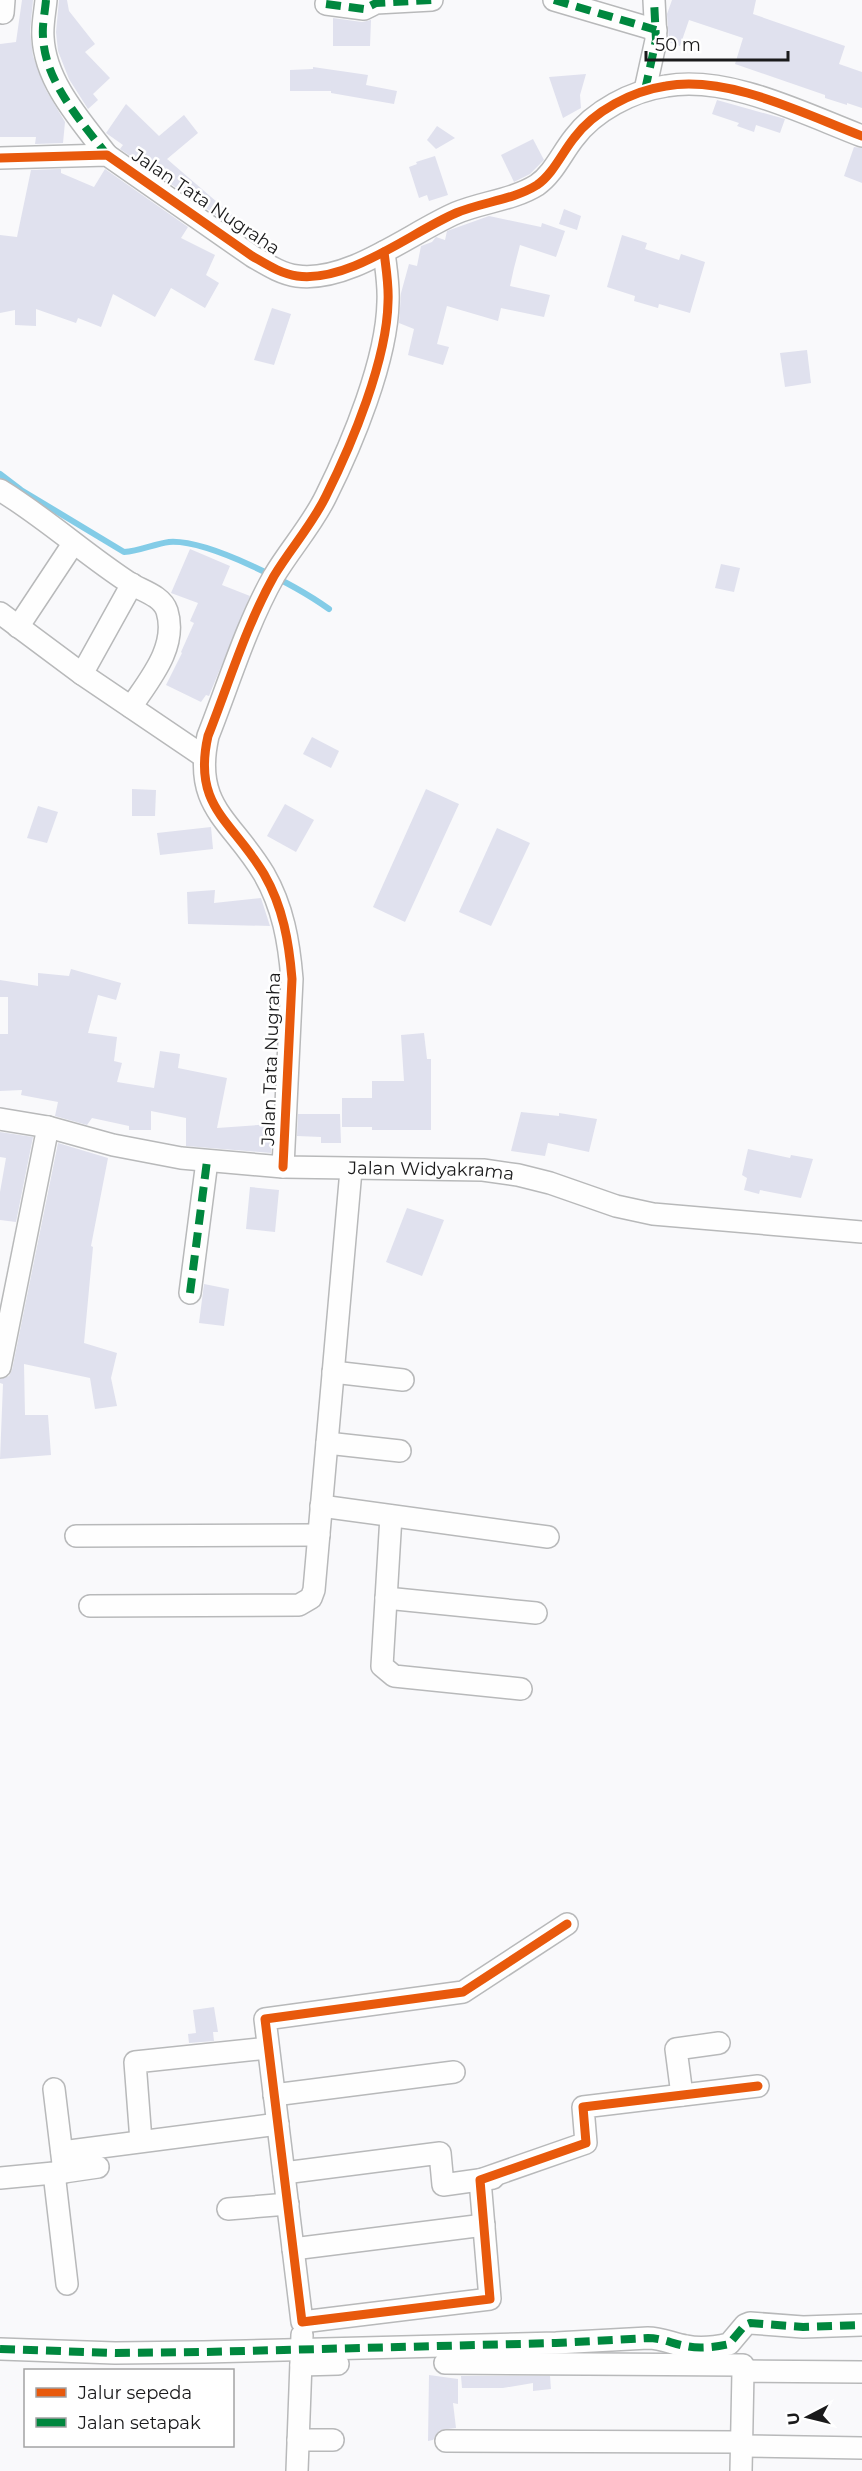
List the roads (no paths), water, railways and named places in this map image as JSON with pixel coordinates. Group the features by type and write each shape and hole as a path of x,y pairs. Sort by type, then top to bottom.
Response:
{"street":[{"path":"46,0 43,38 50,70 56,83 107,155"},
{"path":"326,4 364,9 376,3 432,0"},
{"path":"554,0 656,30"},
{"path":"645,90 655,48 654,0"},
{"path":"384,252 424,228 457,213 521,193 539,184 554,168 574,137 590,120 606,109 645,90 687,84 727,87 862,136"},
{"name":"Jalan Tata Nugraha","path":"0,158 107,155 211,229 276,270 297,276 316,276 352,266 384,252 388,301 386,327 379,360 355,427 326,496 272,580 257,610 208,736 203,756 203,776 209,796 263,873 277,900 288,941 292,979 283,1167"},
{"path":"3,498 132,584 160,600 166,610 167,642 161,663 131,707"},
{"path":"18,627 74,544"},
{"path":"82,674 132,584"},
{"path":"0,613 82,674 203,756"},
{"name":"Jalan Widyakrama","path":"0,1119 48,1127 113,1145 207,1161 351,1170 431,1169 495,1172 550,1183 616,1206 653,1214 862,1232"},
{"path":"0,1367 48,1127"},
{"path":"190,1293 207,1161"},
{"path":"90,1606 299,1605 312,1598 351,1170"},
{"path":"333,1372 403,1380"},
{"path":"327,1443 400,1451"},
{"path":"321,1506 548,1538"},
{"path":"391,1516 382,1666 394,1676 521,1689"},
{"path":"76,1536 319,1535"},
{"path":"386,1598 536,1613"},
{"path":"297,2471 302,2343 288,2204 265,2019 463,1992 567,1924"},
{"path":"682,2095 676,2049 719,2043"},
{"path":"141,2141 135,2062 268,2048"},
{"path":"274,2095 454,2072"},
{"path":"284,2172 440,2153 443,2185 559,2169 557,2153 586,2143 583,2107 758,2086"},
{"path":"54,2089 67,2284"},
{"path":"0,2178 60,2166 141,2141 278,2124"},
{"path":"60,2166 98,2168"},
{"path":"0,2349 115,2353 302,2343 490,2299 480,2180"},
{"path":"228,2210 288,2204"},
{"path":"293,2249 484,2225"},
{"path":"194,2345 556,2343 658,2338 687,2347 701,2347 729,2344 745,2325 750,2323 802,2327 862,2325"},
{"path":"302,2343 338,2364"},
{"path":"445,2363 743,2365 741,2471"},
{"path":"743,2371 862,2372"},
{"path":"298,2440 333,2440"},
{"path":"446,2441 742,2444 862,2448"}],"waterway":[{"path":"0,474 21,490 124,552 169,542 206,548 275,577 329,609"}]}
